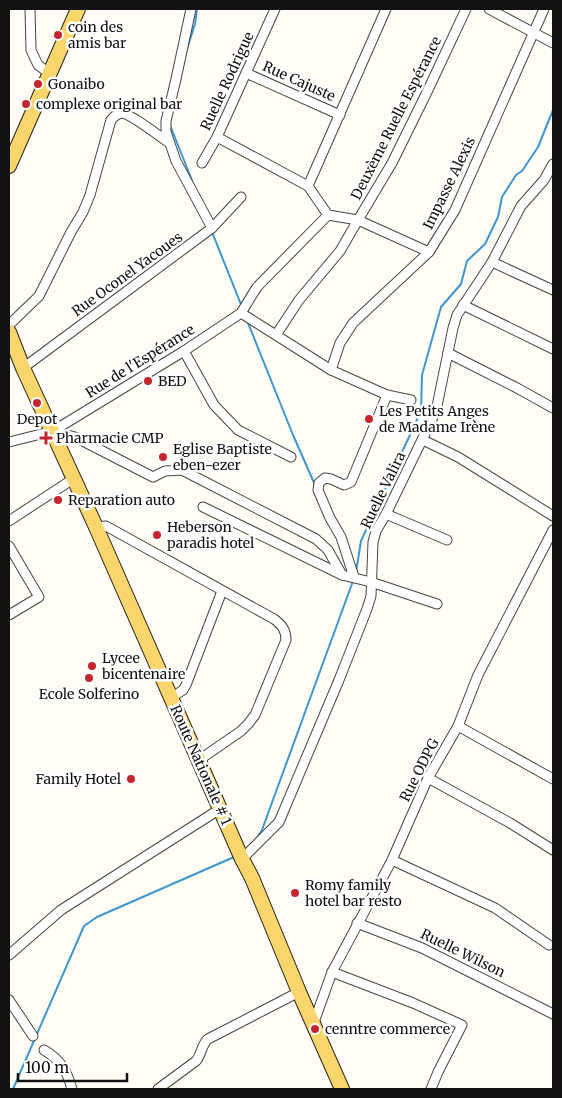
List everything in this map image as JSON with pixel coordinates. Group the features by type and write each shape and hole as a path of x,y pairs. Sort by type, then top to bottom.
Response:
{"main road":[{"path":"9,163 78,9"},
{"name":"Route Nationale # 1","path":"9,332 23,368 252,878 313,1025 342,1089"}],"street":[{"path":"30,9 31,50 38,65 50,73"},
{"path":"191,9 166,121 166,132 176,161 212,228"},
{"name":"Ruelle Rodrigue","path":"202,163 217,137 275,9"},
{"path":"308,186 386,9"},
{"name":"Deuxème Ruelle Espérance","path":"276,336 299,300 340,250 392,163 428,92 466,9"},
{"path":"489,9 553,43"},
{"name":"Impasse Alexis","path":"332,370 340,343 353,323 429,252 455,210 544,9"},
{"name":"Rue Cajuste","path":"246,73 340,115"},
{"path":"9,325 39,296 83,212 90,195 111,120 114,116 119,114 128,115 168,142"},
{"path":"217,137 308,186 328,215 358,220 429,252"},
{"name":"Ruelle Valira","path":"242,859 279,822 339,680 371,596 376,531 436,411 452,328 457,315 492,262 521,206 544,180 553,164"},
{"name":"Rue Oconel Yacoues","path":"23,368 212,228 241,197"},
{"path":"328,215 257,288 241,313 332,370 387,395 411,400"},
{"path":"492,262 553,290"},
{"path":"463,305 553,349"},
{"name":"Rue de l'Espérance","path":"52,431 184,351 241,313"},
{"path":"184,351 214,405 238,430 291,457"},
{"path":"448,353 553,408"},
{"path":"354,577 341,538 318,494 317,486 325,478 344,485 350,482 387,395"},
{"path":"9,442 52,431 75,436 153,478 165,471 182,470 316,539 328,550 342,576"},
{"path":"423,440 458,457 553,516"},
{"path":"9,521 73,479"},
{"path":"203,507 342,576 371,582 437,604"},
{"path":"386,514 447,540"},
{"path":"96,527 106,526 279,622 286,634 286,640 255,715 241,731 199,760"},
{"name":"Rue ODPG","path":"313,1025 332,972 392,860 428,778 458,726 478,675 553,530"},
{"path":"9,546 39,597 9,615"},
{"path":"171,698 183,690 186,685 222,591"},
{"path":"458,726 553,779"},
{"path":"428,778 510,823 553,850"},
{"path":"9,955 61,910 220,809"},
{"path":"392,860 495,908 549,945"},
{"name":"Ruelle Wilson","path":"357,923 422,948 553,1014"},
{"path":"332,972 413,1003 462,1025 431,1089"},
{"path":"158,1089 199,1058 204,1042 208,1039 299,992"},
{"path":"9,1000 33,1036"},
{"path":"44,1050 55,1056 61,1063 72,1089"}],"waterway":[{"path":"186,52 195,24 197,9"},
{"path":"356,572 361,541 421,411 422,375 441,307 461,284 467,261 485,244 498,217 502,197 538,147 553,110"},
{"path":"170,125 195,188"},
{"path":"212,232 242,307"},
{"path":"248,323 315,485"},
{"path":"255,841 262,830 353,581"},
{"path":"13,1089 84,926 97,917 234,857"}],"place":[{"name":"coin des amis bar","path":"58,35"},
{"name":"Gonaibo","path":"38,84"},
{"name":"complexe original bar","path":"26,104"},
{"name":"BED","path":"148,381"},
{"name":"Depot","path":"37,403"},
{"name":"Les Petits Anges de Madame Irène","path":"369,419"},
{"name":"Pharmacie CMP","path":"46,438"},
{"name":"Eglise Baptiste eben-ezer","path":"163,457"},
{"name":"Reparation auto","path":"58,500"},
{"name":"Heberson paradis hotel","path":"157,535"},
{"name":"Lycee bicentenaire","path":"92,666"},
{"name":"Ecole Solferino","path":"89,678"},
{"name":"Family Hotel","path":"131,779"},
{"name":"Romy family hotel bar resto","path":"295,893"},
{"name":"cenntre commerce","path":"315,1029"}]}
